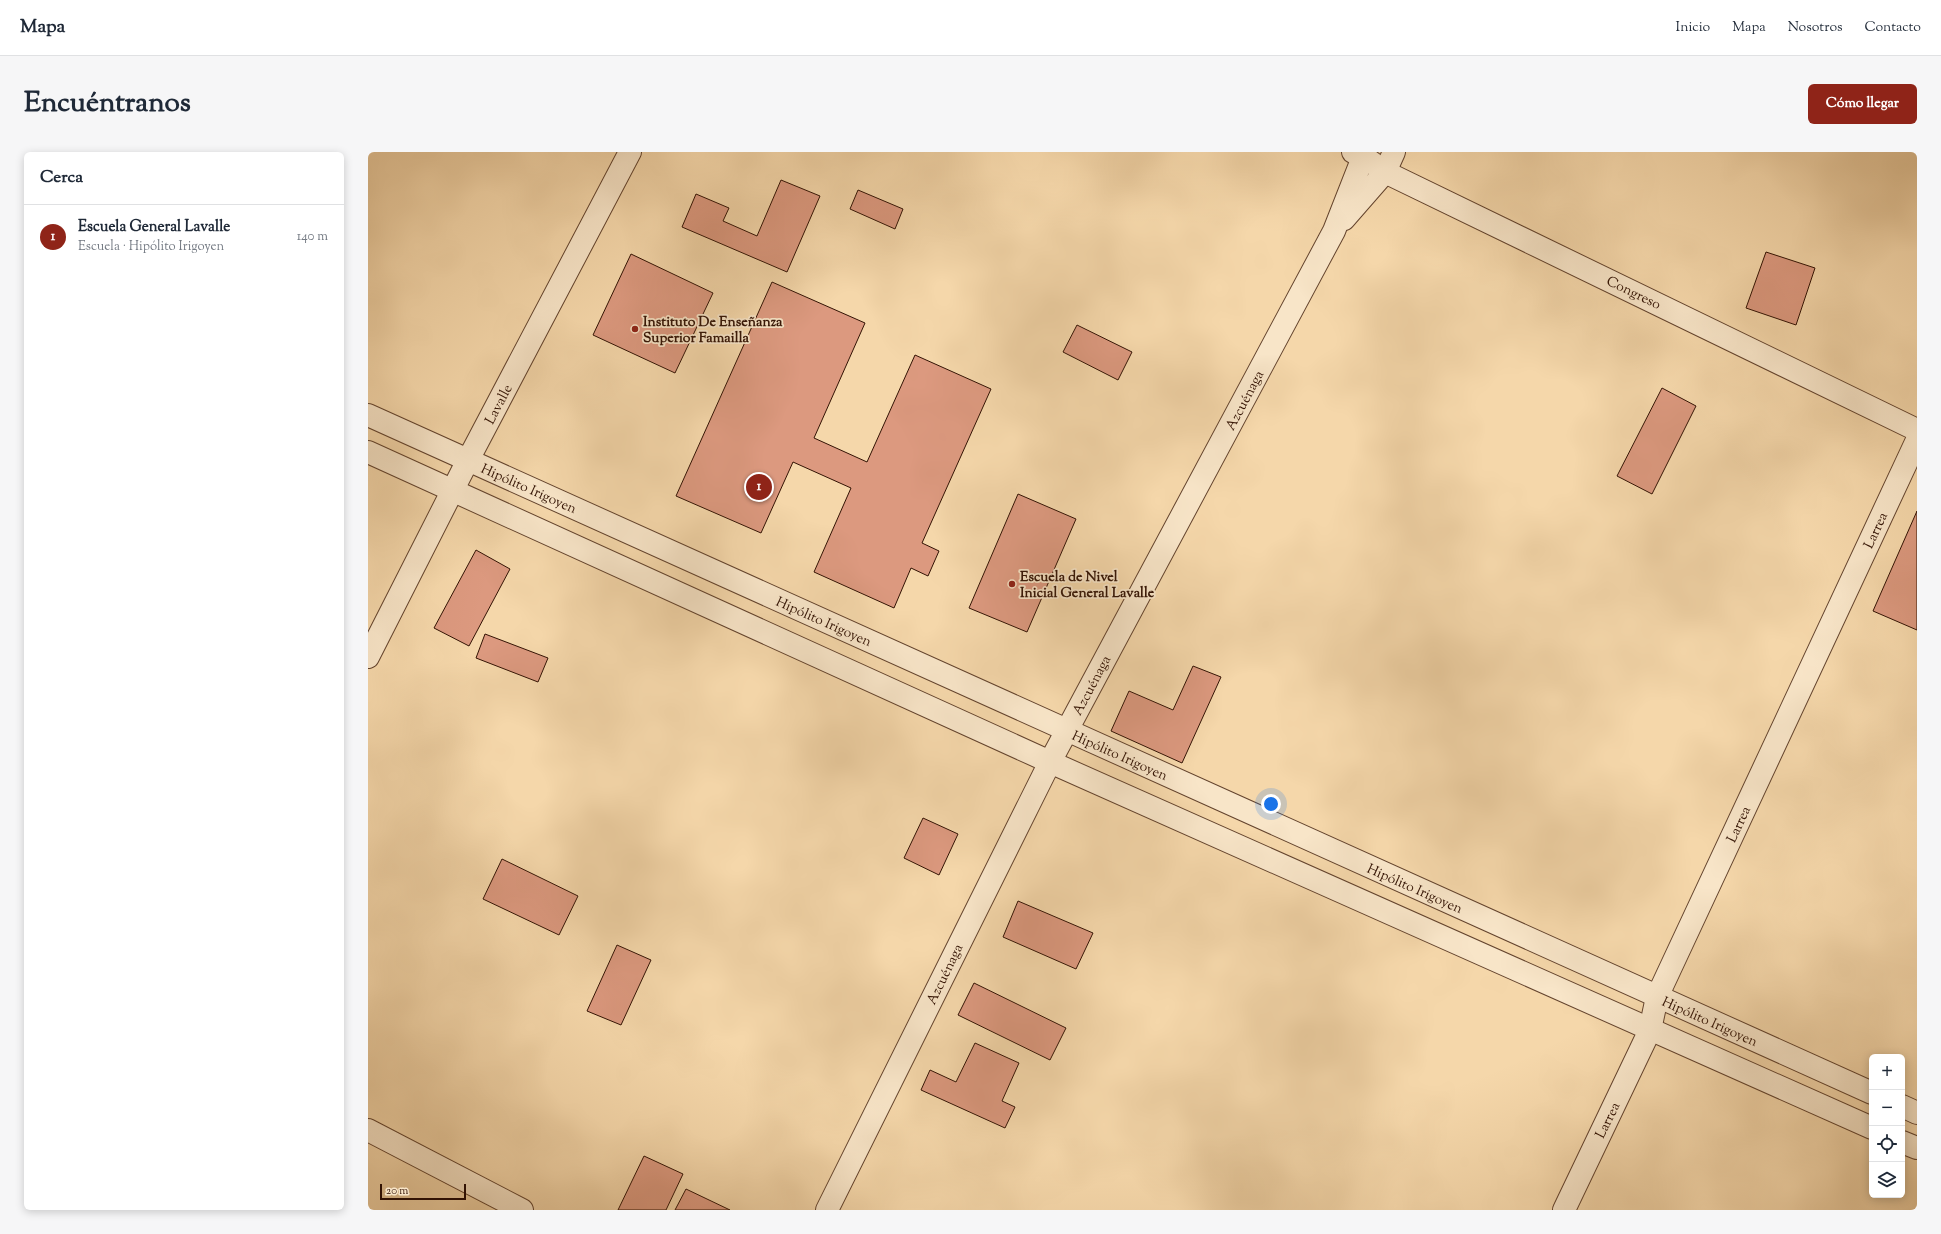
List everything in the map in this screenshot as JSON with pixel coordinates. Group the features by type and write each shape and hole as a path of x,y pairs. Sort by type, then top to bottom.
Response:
{"street":[{"name":"Lavalle","path":"368,657 468,460 630,152"},
{"name":"Azcuénaga","path":"1334,231 1385,172 1394,152"},
{"name":"Azcuénaga","path":"827,1210 1066,731 1334,231 1360,153"},
{"name":"Congreso","path":"1360,153 1385,172 1917,430"},
{"name":"Hipólito Irigoyen","path":"368,415 1066,731 1869,1092"},
{"name":"Larrea","path":"1564,1210 1650,1030 1657,997 1917,440"},
{"path":"368,452 1050,762 1869,1127"},
{"path":"1905,1107 1917,1113"},
{"path":"368,1130 522,1210"},
{"path":"1905,1143 1917,1148"}],"building":[{"path":"781,180 820,196 787,272 682,227 696,194 729,208 723,221 757,236"},
{"path":"858,190 903,209 895,229 850,209"},
{"path":"1766,252 1815,268 1796,325 1746,308"},
{"path":"631,254 713,293 675,373 593,335"},
{"path":"772,282 865,323 814,438 867,462 915,355 991,389 922,543 939,551 928,576 911,568 894,608 814,572 851,488 793,462 761,533 676,496"},
{"path":"1077,325 1132,352 1118,380 1063,352"},
{"path":"1662,388 1696,406 1652,494 1617,476"},
{"path":"1018,494 1076,519 1027,632 969,608"},
{"path":"1917,511 1917,630 1873,611"},
{"path":"476,550 510,569 469,646 434,628"},
{"path":"485,634 548,658 538,682 476,658"},
{"path":"1193,666 1221,677 1182,763 1111,731 1129,691 1173,710"},
{"path":"923,818 958,834 939,875 904,858"},
{"path":"502,859 578,896 559,935 483,899"},
{"path":"1018,901 1093,933 1076,969 1003,937"},
{"path":"617,945 651,960 621,1025 587,1011"},
{"path":"974,983 1066,1028 1050,1060 958,1015"},
{"path":"975,1043 1019,1063 1002,1101 1015,1107 1005,1128 921,1090 930,1070 956,1082"},
{"path":"644,1156 683,1174 666,1210 618,1210"},
{"path":"686,1189 730,1210 675,1210"}],"place":[{"name":"Instituto De Enseñanza Superior Famailla","path":"635,329"},
{"name":"Escuela General Lavalle","path":"759,487"},
{"name":"Escuela de Nivel Inicial General Lavalle","path":"1012,584"}]}
